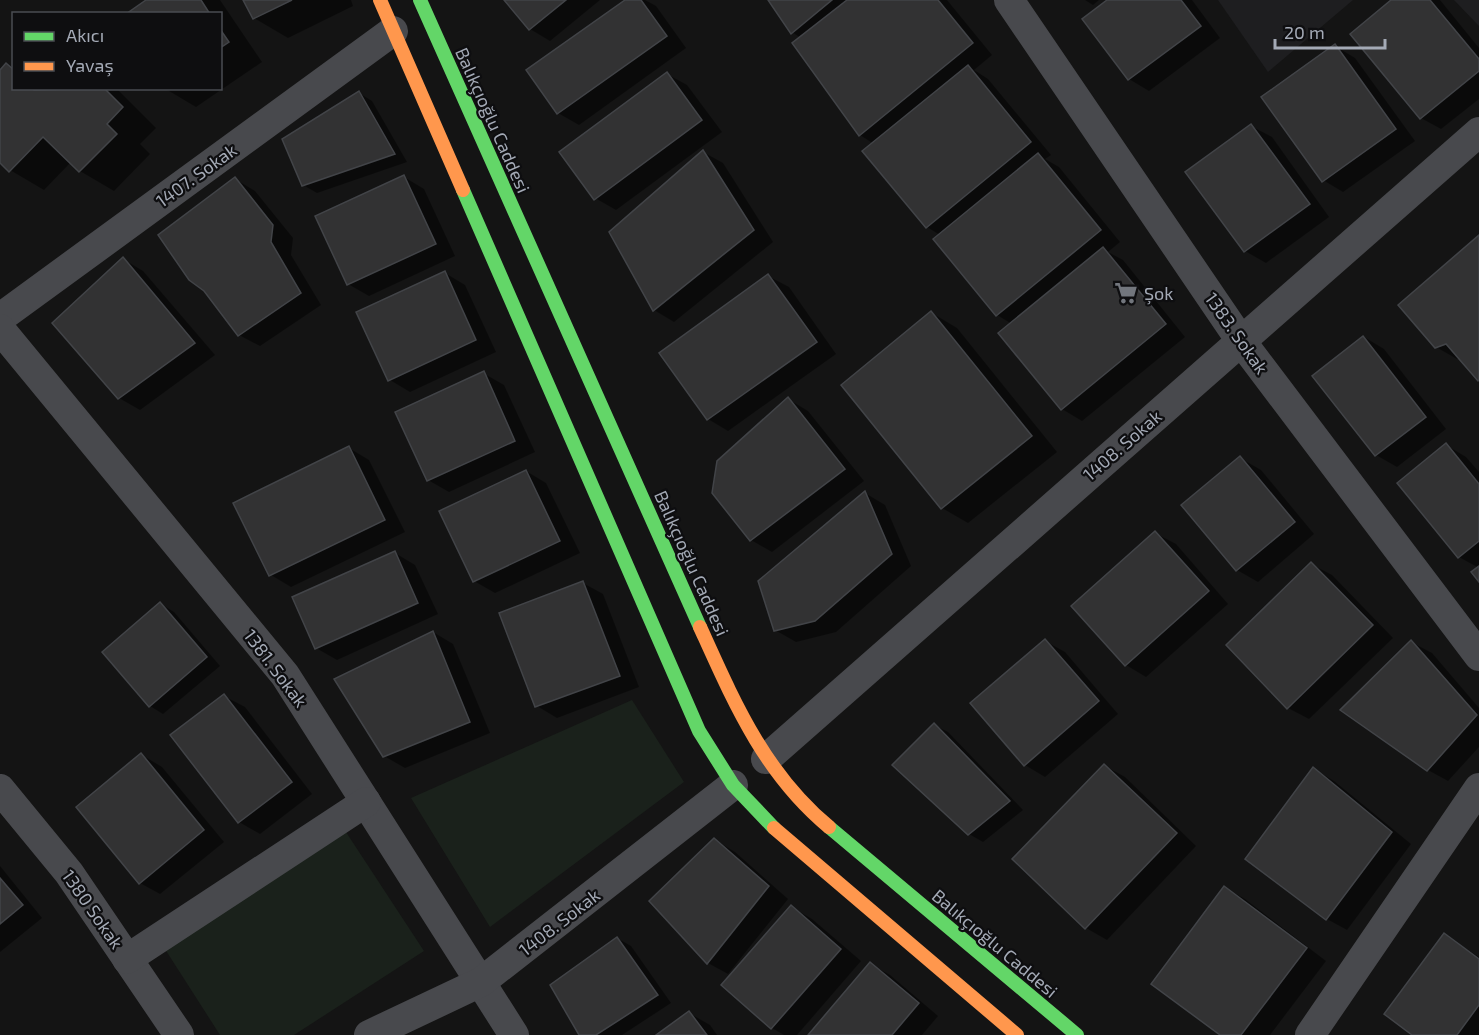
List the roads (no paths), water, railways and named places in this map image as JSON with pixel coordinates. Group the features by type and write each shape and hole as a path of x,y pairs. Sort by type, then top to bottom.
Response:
{"street":[{"path":"380,0 699,731 783,837 1017,1035"},
{"name":"Balıkçıoğlu Caddesi","path":"420,0 762,762 815,816 1077,1035"},
{"name":"1383. Sokak","path":"1010,0 1241,341 1479,656"},
{"name":"1407. Sokak","path":"0,318 393,31"},
{"name":"1408. Sokak","path":"762,762 1479,132"},
{"name":"1381. Sokak","path":"0,329 285,675 514,1035"},
{"name":"1408. Sokak","path":"369,1035 481,982 738,781"},
{"path":"1310,1035 1479,788"},
{"name":"1380 Sokak","path":"0,789 69,873 173,1032"},
{"path":"127,959 366,801"}],"place":[{"name":"Şok","path":"1126,293"}]}
